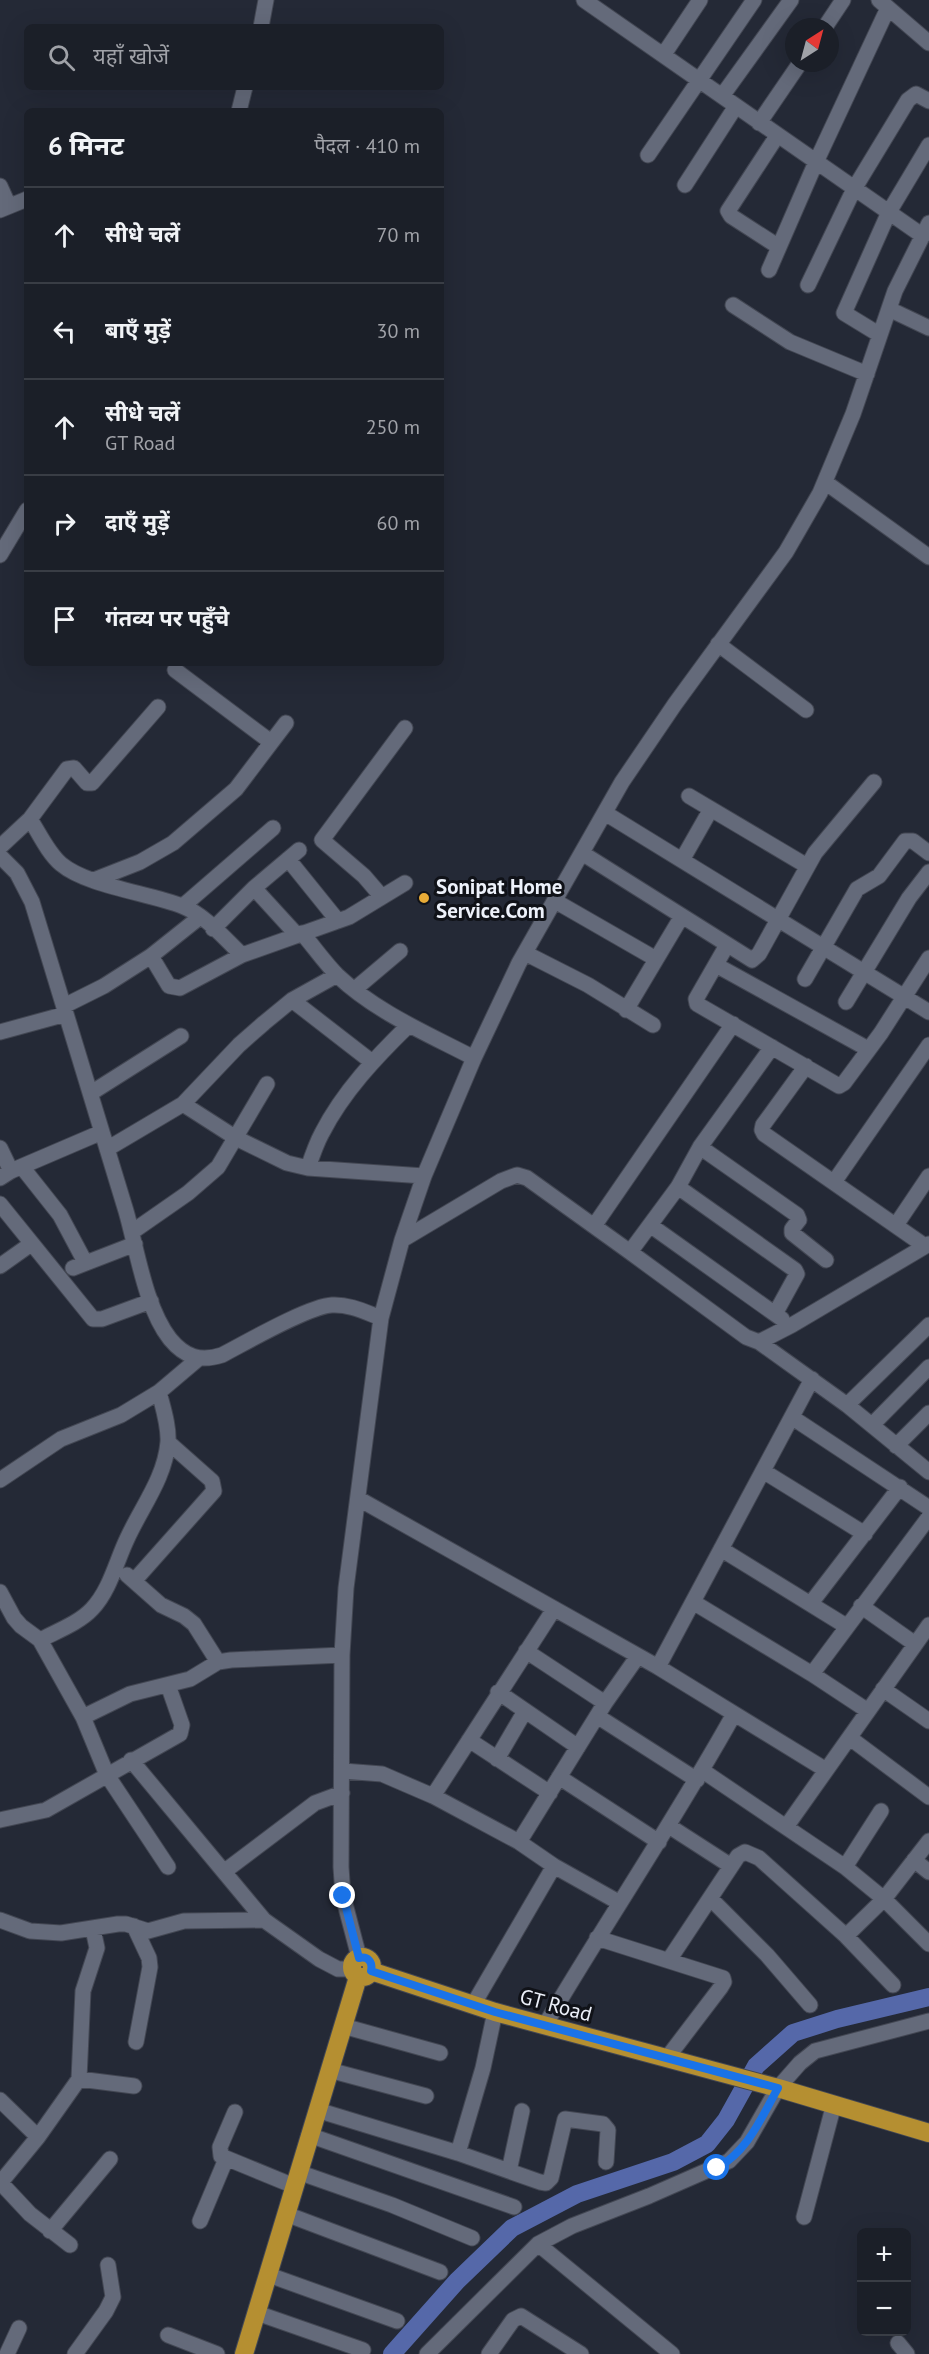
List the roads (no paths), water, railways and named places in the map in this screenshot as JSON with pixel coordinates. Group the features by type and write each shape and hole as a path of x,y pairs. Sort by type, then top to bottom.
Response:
{"main road":[{"name":"GT Road","path":"360,1969 495,2012 834,2104 929,2133"},
{"path":"244,2354 360,1969"}],"street":[{"path":"262,24 266,0"},
{"path":"664,54 700,0"},
{"path":"648,155 754,0"},
{"path":"722,96 791,0"},
{"path":"831,18 843,0"},
{"path":"131,1760 264,1920 319,1959 338,1969 360,1969 343,1896 341,1867 342,1655 346,1588 381,1318 402,1240 424,1176 474,1058 525,953 622,782 675,704 786,552 825,482 853,414 895,291 926,229 888,212 777,136 590,2"},
{"path":"769,270 884,4 929,43"},
{"path":"759,123 794,72"},
{"path":"240,108 244,90"},
{"path":"808,285 854,189 910,97 919,94 929,101"},
{"path":"686,184 736,106"},
{"path":"777,136 728,211 731,216 779,247"},
{"path":"880,334 844,313 888,212 929,145"},
{"path":"0,186 4,208 24,200"},
{"path":"732,305 790,342 867,374"},
{"path":"889,309 929,328"},
{"path":"825,482 929,557"},
{"path":"0,555 24,515"},
{"path":"718,644 806,710"},
{"path":"175,670 271,742"},
{"path":"0,847 30,819 69,768 74,768 87,783 92,783 158,706"},
{"path":"94,880 140,862 173,843 236,789 285,723"},
{"path":"382,897 364,876 325,844 322,837 405,728"},
{"path":"582,853 749,959 754,959 815,853 874,782"},
{"path":"689,796 807,866"},
{"path":"682,860 711,808"},
{"path":"605,813 929,1012"},
{"path":"30,819 59,863 94,880 183,906 200,917 242,955"},
{"path":"183,906 273,828"},
{"path":"805,979 857,889 879,876 905,841 913,840 929,853"},
{"path":"213,929 254,888 294,854 338,921"},
{"path":"0,856 17,873 25,886 91,1093 151,1301 171,1340 189,1356 198,1359 222,1355 302,1314 329,1304 346,1305 381,1318"},
{"path":"846,1002 909,898 929,872"},
{"path":"151,956 169,986 175,989 242,955 349,917 405,883"},
{"path":"254,888 337,975 355,990 409,1025 474,1058"},
{"path":"555,901 656,959"},
{"path":"626,1010 682,916"},
{"path":"0,1032 65,1010 151,956 200,917"},
{"path":"727,945 696,1002 841,1085 880,1033 929,958"},
{"path":"355,990 400,951"},
{"path":"525,953 588,985 652,1025"},
{"path":"716,965 868,1049"},
{"path":"107,1149 183,1104 239,1045 292,1000 337,975"},
{"path":"292,1000 372,1062"},
{"path":"594,1226 733,1024"},
{"path":"308,1167 321,1134 372,1062 409,1025"},
{"path":"91,1093 181,1036"},
{"path":"834,1182 929,1045"},
{"path":"630,1251 678,1187 700,1147 772,1047"},
{"path":"759,1342 927,1245 767,1137 762,1130 806,1066"},
{"path":"0,1148 11,1172 60,1215 79,1265 134,1238 209,1176 227,1155 267,1084"},
{"path":"183,1104 236,1138 287,1163 308,1167 424,1176"},
{"path":"11,1172 102,1132"},
{"path":"700,1147 797,1215 799,1220 792,1229 792,1233 826,1260"},
{"path":"402,1240 501,1181 517,1175 630,1251 746,1337 759,1342 812,1379 896,1446 926,1464"},
{"path":"896,1225 929,1176"},
{"path":"678,1187 795,1270 796,1277 775,1314"},
{"path":"0,1204 93,1319 102,1319 151,1301"},
{"path":"650,1225 792,1325"},
{"path":"0,1266 31,1244"},
{"path":"846,1405 929,1325"},
{"path":"0,1480 61,1439 112,1419 159,1392 198,1359"},
{"path":"872,1425 929,1367"},
{"path":"658,1667 812,1379"},
{"path":"40,1640 83,1617 91,1610 117,1567 126,1540 156,1484 168,1442 166,1419 159,1392"},
{"path":"896,1446 929,1413"},
{"path":"793,1418 929,1508"},
{"path":"134,1581 214,1491 212,1481 168,1442"},
{"path":"763,1471 865,1534"},
{"path":"811,1603 900,1487"},
{"path":"359,1499 658,1667 826,1770"},
{"path":"812,1674 929,1517"},
{"path":"721,1549 846,1626"},
{"path":"117,1567 162,1605 194,1624 202,1633 218,1662"},
{"path":"693,1602 812,1674 867,1711"},
{"path":"2,1603 21,1626 40,1640 83,1717 107,1775 168,1867"},
{"path":"786,1827 923,1636 861,1606"},
{"path":"433,1796 498,1692 554,1609"},
{"path":"526,1651 605,1703"},
{"path":"83,1717 130,1694 190,1679 218,1662 342,1655"},
{"path":"519,1842 605,1703 638,1656"},
{"path":"0,1820 46,1810 180,1734 182,1725 168,1685"},
{"path":"883,1689 929,1721"},
{"path":"498,1692 578,1747"},
{"path":"496,1759 525,1711"},
{"path":"545,2025 597,1938 700,1776 734,1714"},
{"path":"597,1716 786,1827 845,1868 884,1899 929,1944"},
{"path":"850,1738 929,1797"},
{"path":"469,1740 550,1792"},
{"path":"342,1771 382,1774 433,1796 519,1842 554,1866 620,1903"},
{"path":"559,1777 659,1842"},
{"path":"225,1871 315,1803 342,1793"},
{"path":"845,1868 881,1810"},
{"path":"669,1826 731,1866"},
{"path":"846,1936 884,1899 929,1841"},
{"path":"669,1960 731,1866 741,1854 751,1853 846,1936 893,1985"},
{"path":"914,1860 929,1872"},
{"path":"473,2005 554,1866"},
{"path":"710,1898 767,1955 810,2005"},
{"path":"0,1920 30,1931 49,1933 118,1924 148,1931 184,1921 264,1920"},
{"path":"134,1926 150,1967 136,2042"},
{"path":"69,2245 20,2204 0,2182 38,2137 79,2079 82,1991 96,1948 93,1929"},
{"path":"597,1938 720,1976 724,1982 667,2058"},
{"path":"458,2152 483,2068 495,2012"},
{"path":"427,2354 538,2244 572,2226 729,2161 747,2142 773,2087 815,2051 929,2021"},
{"path":"343,2026 440,2052"},
{"path":"329,2070 426,2096"},
{"path":"79,2079 134,2086"},
{"path":"0,2100 38,2137"},
{"path":"804,2217 834,2104"},
{"path":"317,2110 458,2152 540,2182 549,2181 564,2121 568,2118 606,2126 608,2130 606,2162"},
{"path":"509,2171 522,2111"},
{"path":"235,2112 219,2152 226,2159 392,2205 472,2238"},
{"path":"309,2135 514,2207"},
{"path":"50,2231 110,2159"},
{"path":"200,2221 226,2159"},
{"path":"286,2214 440,2272"},
{"path":"538,2244 672,2354"},
{"path":"75,2354 106,2311 113,2297 108,2265"},
{"path":"268,2275 397,2321"},
{"path":"257,2313 363,2350"},
{"path":"489,2354 513,2320 521,2316 581,2354"},
{"path":"7,2354 19,2328"},
{"path":"168,2335 217,2354"}],"waterway":[{"path":"392,2354 457,2281 512,2228 577,2194 673,2162 707,2144 726,2120 756,2066 793,2033 837,2019 929,1997"}],"place":[{"name":"Sonipat Home Service.Com","path":"424,898"}]}
